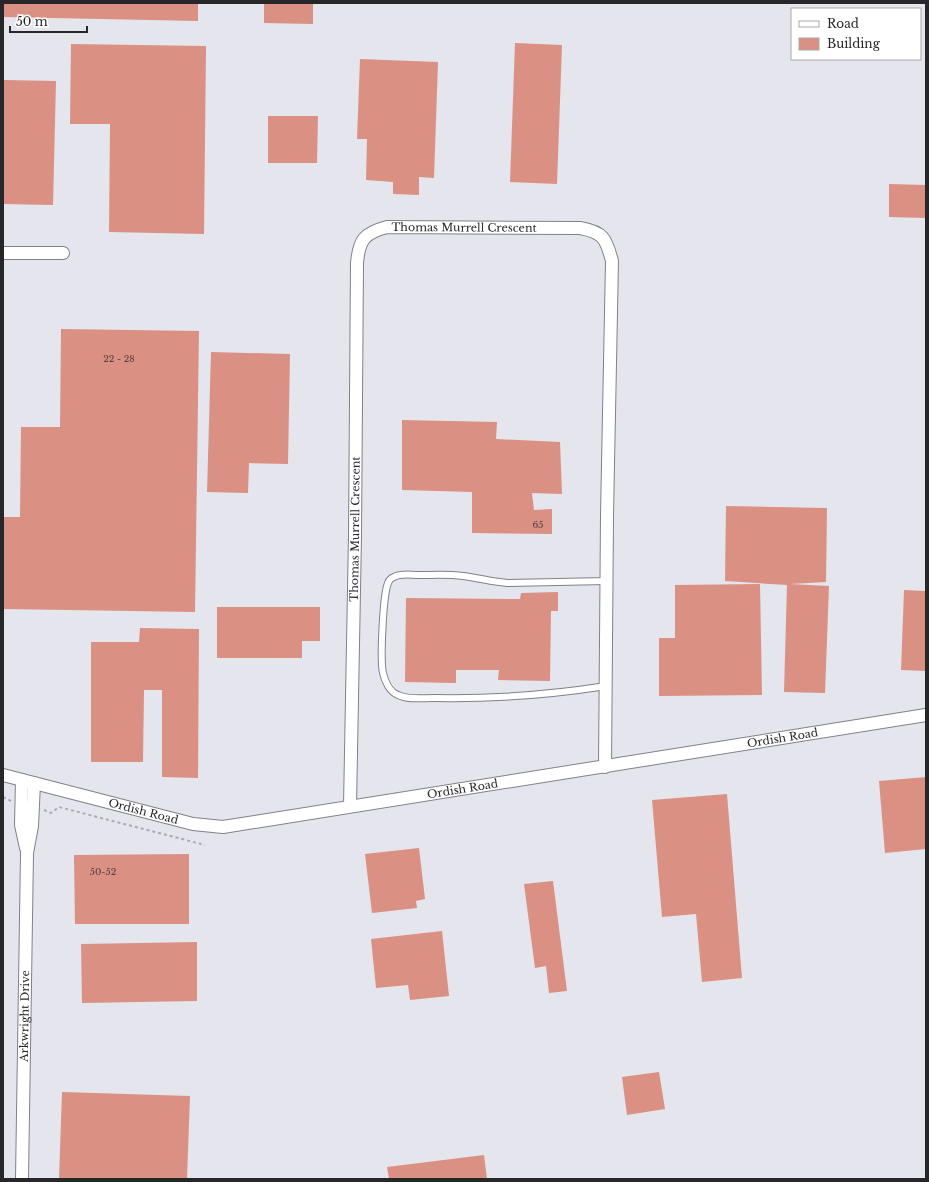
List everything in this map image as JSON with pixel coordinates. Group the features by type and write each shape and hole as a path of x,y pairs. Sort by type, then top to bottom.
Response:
{"street":[{"name":"Thomas Murrell Crescent","path":"350,806 357,263 358,250 362,240 375,230 387,227 580,228 594,230 603,237 609,248 612,261 605,767"},
{"path":"3,253 63,253"},
{"name":"Ordish Road","path":"3,775 193,824 224,827 926,715"},
{"name":"Arkwright Drive","path":"22,780 21,825 27,853"},
{"name":"Arkwright Drive","path":"22,1179 27,853 32,826 34,783"}],"lane":[{"path":"606,686 546,694 408,698 393,693 383,674 382,662 383,625 387,584 390,580 397,576 464,576 494,582 508,583 607,581"}],"path":[{"path":"3,797 4,799 13,801"},
{"path":"43,810 52,813 59,807 205,844"}],"building":[{"path":"3,3 198,3 198,21 3,17"},
{"path":"264,3 313,3 313,24 264,23"},
{"path":"515,43 562,45 557,184 510,182"},
{"path":"71,44 206,46 204,234 109,232 110,124 70,124"},
{"path":"360,59 438,62 434,178 419,177 419,195 393,194 393,182 366,180 367,139 357,139"},
{"path":"3,80 56,81 53,205 3,204"},
{"path":"268,116 318,116 317,163 268,163"},
{"path":"889,184 926,185 926,218 889,217"},
{"path":"61,329 199,331 195,612 3,609 3,517 20,517 21,427 60,427"},
{"path":"211,352 290,354 288,464 249,463 248,493 207,492"},
{"path":"402,420 497,422 496,439 560,442 562,494 532,493 534,510 552,509 552,534 472,533 472,492 402,490"},
{"path":"726,506 827,508 826,582 790,584 829,586 825,693 784,692 787,585 725,581"},
{"path":"760,584 762,695 659,696 659,638 675,638 675,585"},
{"path":"904,590 926,591 926,671 901,670"},
{"path":"558,592 558,611 551,611 550,681 498,680 499,670 456,670 456,683 405,682 406,598 520,599 521,593"},
{"path":"217,607 320,607 320,641 302,641 302,658 217,658"},
{"path":"140,628 199,629 198,778 162,777 162,690 144,690 143,762 91,762 91,642 139,642"},
{"path":"926,777 926,849 885,853 879,781"},
{"path":"727,794 742,978 702,982 696,914 662,917 652,800"},
{"path":"419,848 425,899 416,901 417,908 372,913 365,854"},
{"path":"189,854 189,924 75,924 74,855"},
{"path":"553,881 567,991 549,993 546,966 535,968 524,884"},
{"path":"442,931 449,996 410,1000 408,985 376,988 371,939"},
{"path":"197,942 197,1001 82,1003 81,944"},
{"path":"659,1072 665,1109 627,1115 622,1077"},
{"path":"62,1092 190,1096 187,1179 59,1179"},
{"path":"484,1155 487,1179 389,1179 387,1167"}]}
